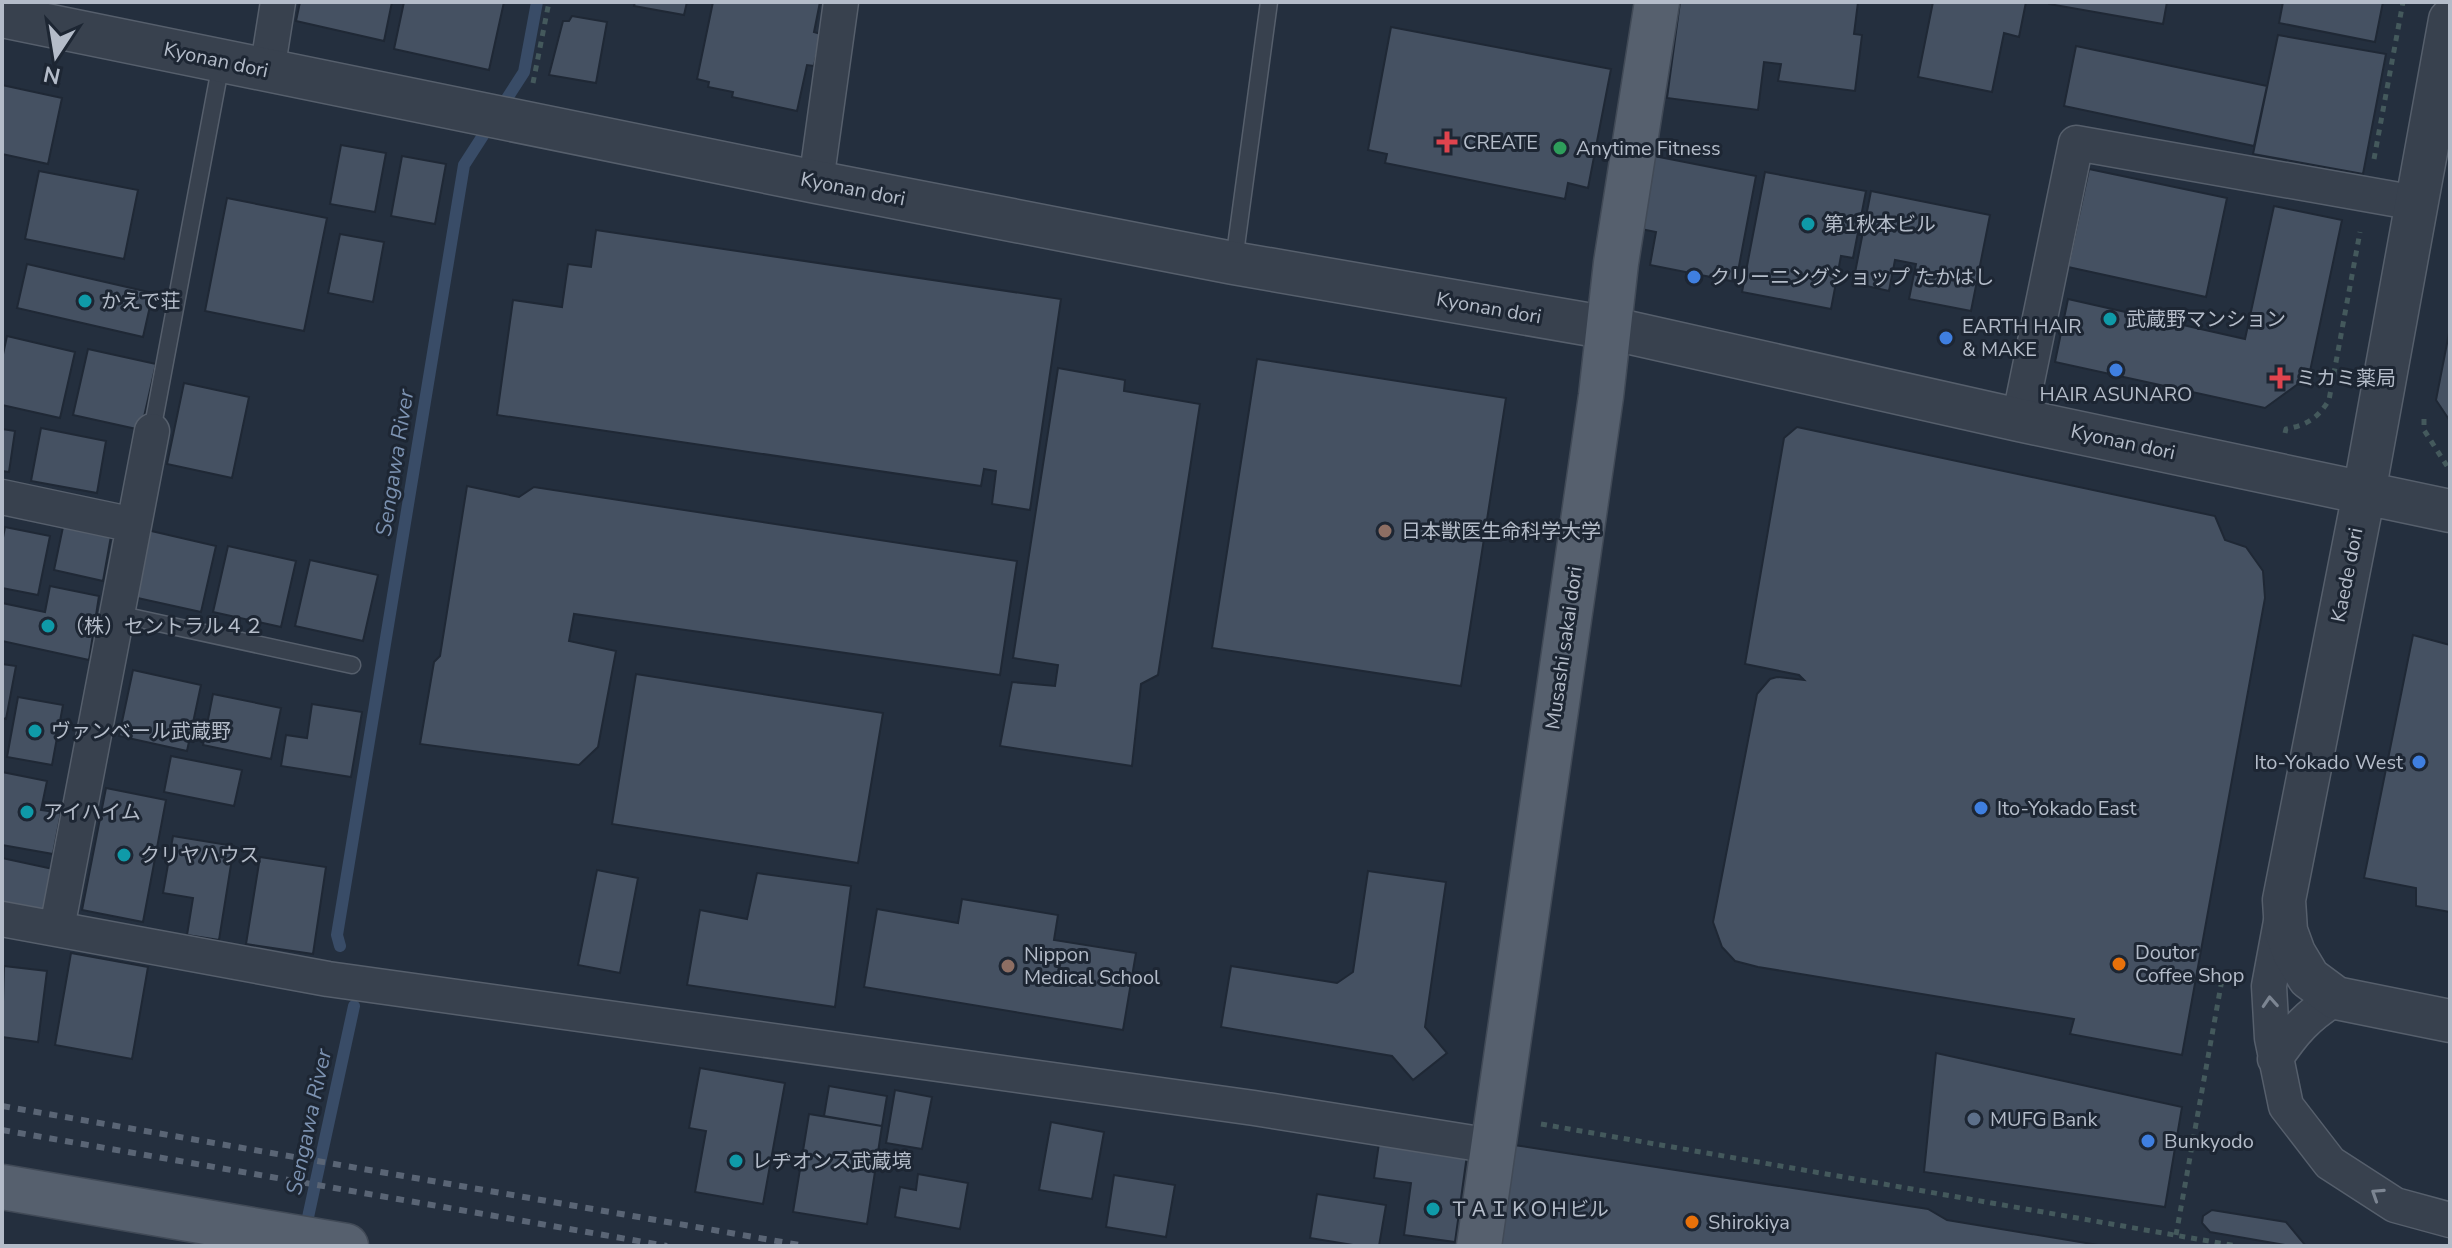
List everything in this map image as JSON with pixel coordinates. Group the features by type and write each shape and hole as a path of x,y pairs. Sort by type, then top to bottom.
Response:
{"main road":[{"name":"Musashi sakai dori","path":"1479,1246 1616,263 1657,2"},
{"path":"2,1187 346,1246"}],"street":[{"path":"267,71 278,2"},
{"path":"816,182 841,2"},
{"name":"Kyonan dori","path":"2,16 68,22 222,63 1233,263 1609,328 2019,420 2450,511"},
{"name":"Kaede dori","path":"2450,20 2364,493 2284,900 2286,931 2294,953 2309,978 2336,998 2450,1021"},
{"path":"2019,420 2076,143 2416,203"},
{"path":"57,928 152,431"},
{"path":"2,497 134,525"},
{"path":"2284,900 2269,986 2275,1059 2286,1106 2330,1163 2395,1205 2450,1220"},
{"path":"2,919 328,979 1254,1108 1492,1146"},
{"path":"2275,1059 2310,1014 2336,998"}],"lane":[{"path":"1233,263 1269,2"},
{"path":"152,431 222,63"},
{"path":"117,614 352,665"}],"path":[{"path":"525,124 549,2"},
{"path":"2423,410 2424,430 2447,467"},
{"path":"2176,1235 2223,974"},
{"path":"1536,1123 2237,1246"}],"building":[{"path":"300,2 392,2 384,41 296,21"},
{"path":"404,2 504,2 489,70 394,49"},
{"path":"635,2 687,2 684,15 634,6"},
{"path":"713,2 820,2 814,32 821,34 814,66 807,65 797,111 732,97 733,92 708,87 709,82 697,79"},
{"path":"1680,2 1858,2 1854,34 1862,35 1855,91 1778,81 1781,64 1764,62 1758,110 1667,98"},
{"path":"1933,2 2026,2 2019,37 2004,33 1992,92 1918,77"},
{"path":"2049,2 2167,2 2163,24"},
{"path":"2283,2 2383,2 2375,42 2279,23"},
{"path":"572,16 607,22 596,83 549,75 563,21 569,21"},
{"path":"1391,27 1611,69 1588,188 1568,183 1565,199 1385,163 1387,154 1368,150"},
{"path":"2278,35 2386,54 2363,174 2253,154"},
{"path":"2076,46 2267,86 2254,146 2064,106"},
{"path":"2,85 62,98 48,164 2,154"},
{"path":"341,145 386,153 375,212 330,204"},
{"path":"1649,155 1756,176 1736,282 1650,265 1656,232 1636,228"},
{"path":"402,156 446,164 435,224 391,216"},
{"path":"2089,169 2227,198 2206,297 2068,267"},
{"path":"39,171 138,190 124,259 25,239"},
{"name":"第1秋本ビル","path":"1765,172 1866,191 1853,258 1841,256 1831,309 1742,292"},
{"path":"1871,191 1990,215 1971,311 1909,299 1916,264 1895,260 1889,291 1853,283"},
{"path":"227,198 327,218 304,331 205,311"},
{"name":"武蔵野マンション","path":"2274,206 2342,220 2309,376 2265,408 2055,362 2068,299 2245,339"},
{"path":"596,230 1061,299 1030,510 992,504 996,471 984,469 981,486 497,415 513,300 562,307 568,264 591,267"},
{"path":"340,234 384,242 373,302 328,293"},
{"name":"かえで荘","path":"27,264 153,293 143,337 17,308"},
{"path":"2450,328 2450,421 2436,400"},
{"path":"7,336 75,352 60,418 2,405 2,359"},
{"path":"88,349 156,364 141,430 73,415"},
{"path":"1257,359 1506,398 1461,686 1212,648"},
{"path":"1058,368 1125,380 1124,391 1200,404 1158,675 1141,684 1132,766 1000,746 1012,682 1055,686 1058,665 1013,658"},
{"path":"184,383 249,397 232,478 167,464"},
{"name":"Ito-Yokado East","path":"1797,427 2215,516 2225,540 2246,547 2263,571 2265,598 2182,1055 2070,1034 2074,1019 1758,967 1735,961 1722,947 1713,922 1757,694 1770,679 1804,680 1799,675 1745,664 1784,438"},
{"path":"41,428 106,441 97,493 31,481"},
{"path":"2,429 15,431 9,472 2,471"},
{"path":"467,486 519,497 534,487 1017,561 1000,675 574,614 569,641 616,651 598,747 579,765 420,744 434,662 440,656"},
{"path":"5,527 50,536 38,595 2,588"},
{"path":"63,527 111,536 103,581 54,570"},
{"path":"147,530 216,546 201,612 133,597"},
{"path":"228,546 296,561 281,627 213,612"},
{"path":"310,560 378,575 363,641 295,626"},
{"name":"（株）セントラル４２","path":"50,586 99,596 89,660 2,641 2,603 45,612"},
{"name":"Ito-Yokado West","path":"2413,635 2450,645 2450,912 2416,906 2416,888 2364,878"},
{"path":"2,664 16,666 6,719 2,718"},
{"path":"133,670 201,685 187,751 119,736"},
{"path":"636,674 883,713 858,863 612,824"},
{"path":"213,694 281,708 271,759 203,745"},
{"name":"ヴァンベール武蔵野","path":"18,697 63,705 52,765 7,757"},
{"path":"312,704 362,712 351,777 281,766 286,735 307,738"},
{"path":"171,756 242,770 234,806 164,792"},
{"name":"アイハイム","path":"2,772 47,781 41,810 61,813 53,854 2,845"},
{"name":"クリヤハウス","path":"106,788 166,800 143,922 82,910"},
{"path":"173,836 234,846 219,940 187,935 193,898 163,893"},
{"path":"260,857 326,867 313,954 246,944"},
{"path":"2,858 53,869 42,920 2,912"},
{"path":"597,870 638,878 620,973 578,965"},
{"path":"1368,871 1446,882 1425,1027 1447,1053 1413,1080 1392,1056 1221,1027 1231,966 1337,983 1353,972"},
{"path":"757,873 851,886 835,1007 687,985 700,910 747,919"},
{"path":"962,899 1058,915 1054,940 1136,953 1123,1030 864,987 877,909 958,923"},
{"path":"71,953 148,967 132,1059 55,1045"},
{"path":"4,966 47,971 38,1042 2,1037"},
{"path":"1936,1053 2182,1107 2165,1207 1924,1172"},
{"name":"レヂオンス武蔵境","path":"700,1068 785,1083 763,1204 695,1192 706,1131 689,1128"},
{"path":"829,1086 887,1096 882,1126 824,1116"},
{"path":"895,1090 932,1097 922,1149 886,1143"},
{"path":"809,1114 882,1126 867,1224 793,1212"},
{"path":"1051,1122 1104,1132 1092,1199 1039,1190"},
{"name":"ＴＡＩＫＯＨビル","path":"1379,1143 1467,1155 1455,1242 1404,1235 1411,1183 1374,1178"},
{"path":"1514,1145 1928,1209 1947,1220 2104,1246 1491,1246"},
{"path":"918,1174 968,1183 960,1229 895,1217 900,1187 916,1190"},
{"path":"1114,1175 1175,1185 1166,1237 1106,1227"},
{"path":"1317,1194 1386,1205 1379,1246 1310,1238"},
{"path":"2212,1210 2286,1222 2306,1246 2210,1232 2202,1223 2203,1216"}],"waterway":[{"name":"Sengawa River","path":"340,946 337,935 464,165 524,72 537,2"},
{"name":"Sengawa River","path":"305,1231 354,1006"}],"railway":[{"path":"2,1106 805,1246"},
{"path":"2,1130 667,1246"}],"place":[{"name":"CREATE","path":"1447,142"},
{"name":"Anytime Fitness","path":"1560,148"},
{"name":"第1秋本ビル","path":"1808,224"},
{"name":"クリーニングショップ たかはし","path":"1694,277"},
{"name":"かえで荘","path":"85,301"},
{"name":"武蔵野マンション","path":"2110,319"},
{"name":"EARTH HAIR & MAKE","path":"1946,338"},
{"name":"HAIR ASUNARO","path":"2116,370"},
{"name":"ミカミ薬局","path":"2280,378"},
{"name":"日本獣医生命科学大学","path":"1385,531"},
{"name":"（株）セントラル４２","path":"48,626"},
{"name":"ヴァンベール武蔵野","path":"35,731"},
{"name":"Ito-Yokado West","path":"2419,762"},
{"name":"Ito-Yokado East","path":"1981,808"},
{"name":"アイハイム","path":"27,812"},
{"name":"クリヤハウス","path":"124,855"},
{"name":"Doutor Coffee Shop","path":"2119,964"},
{"name":"Nippon Medical School","path":"1008,966"},
{"name":"MUFG Bank","path":"1974,1119"},
{"name":"Bunkyodo","path":"2148,1141"},
{"name":"レヂオンス武蔵境","path":"736,1161"},
{"name":"ＴＡＩＫＯＨビル","path":"1433,1209"},
{"name":"Shirokiya","path":"1692,1222"}]}
